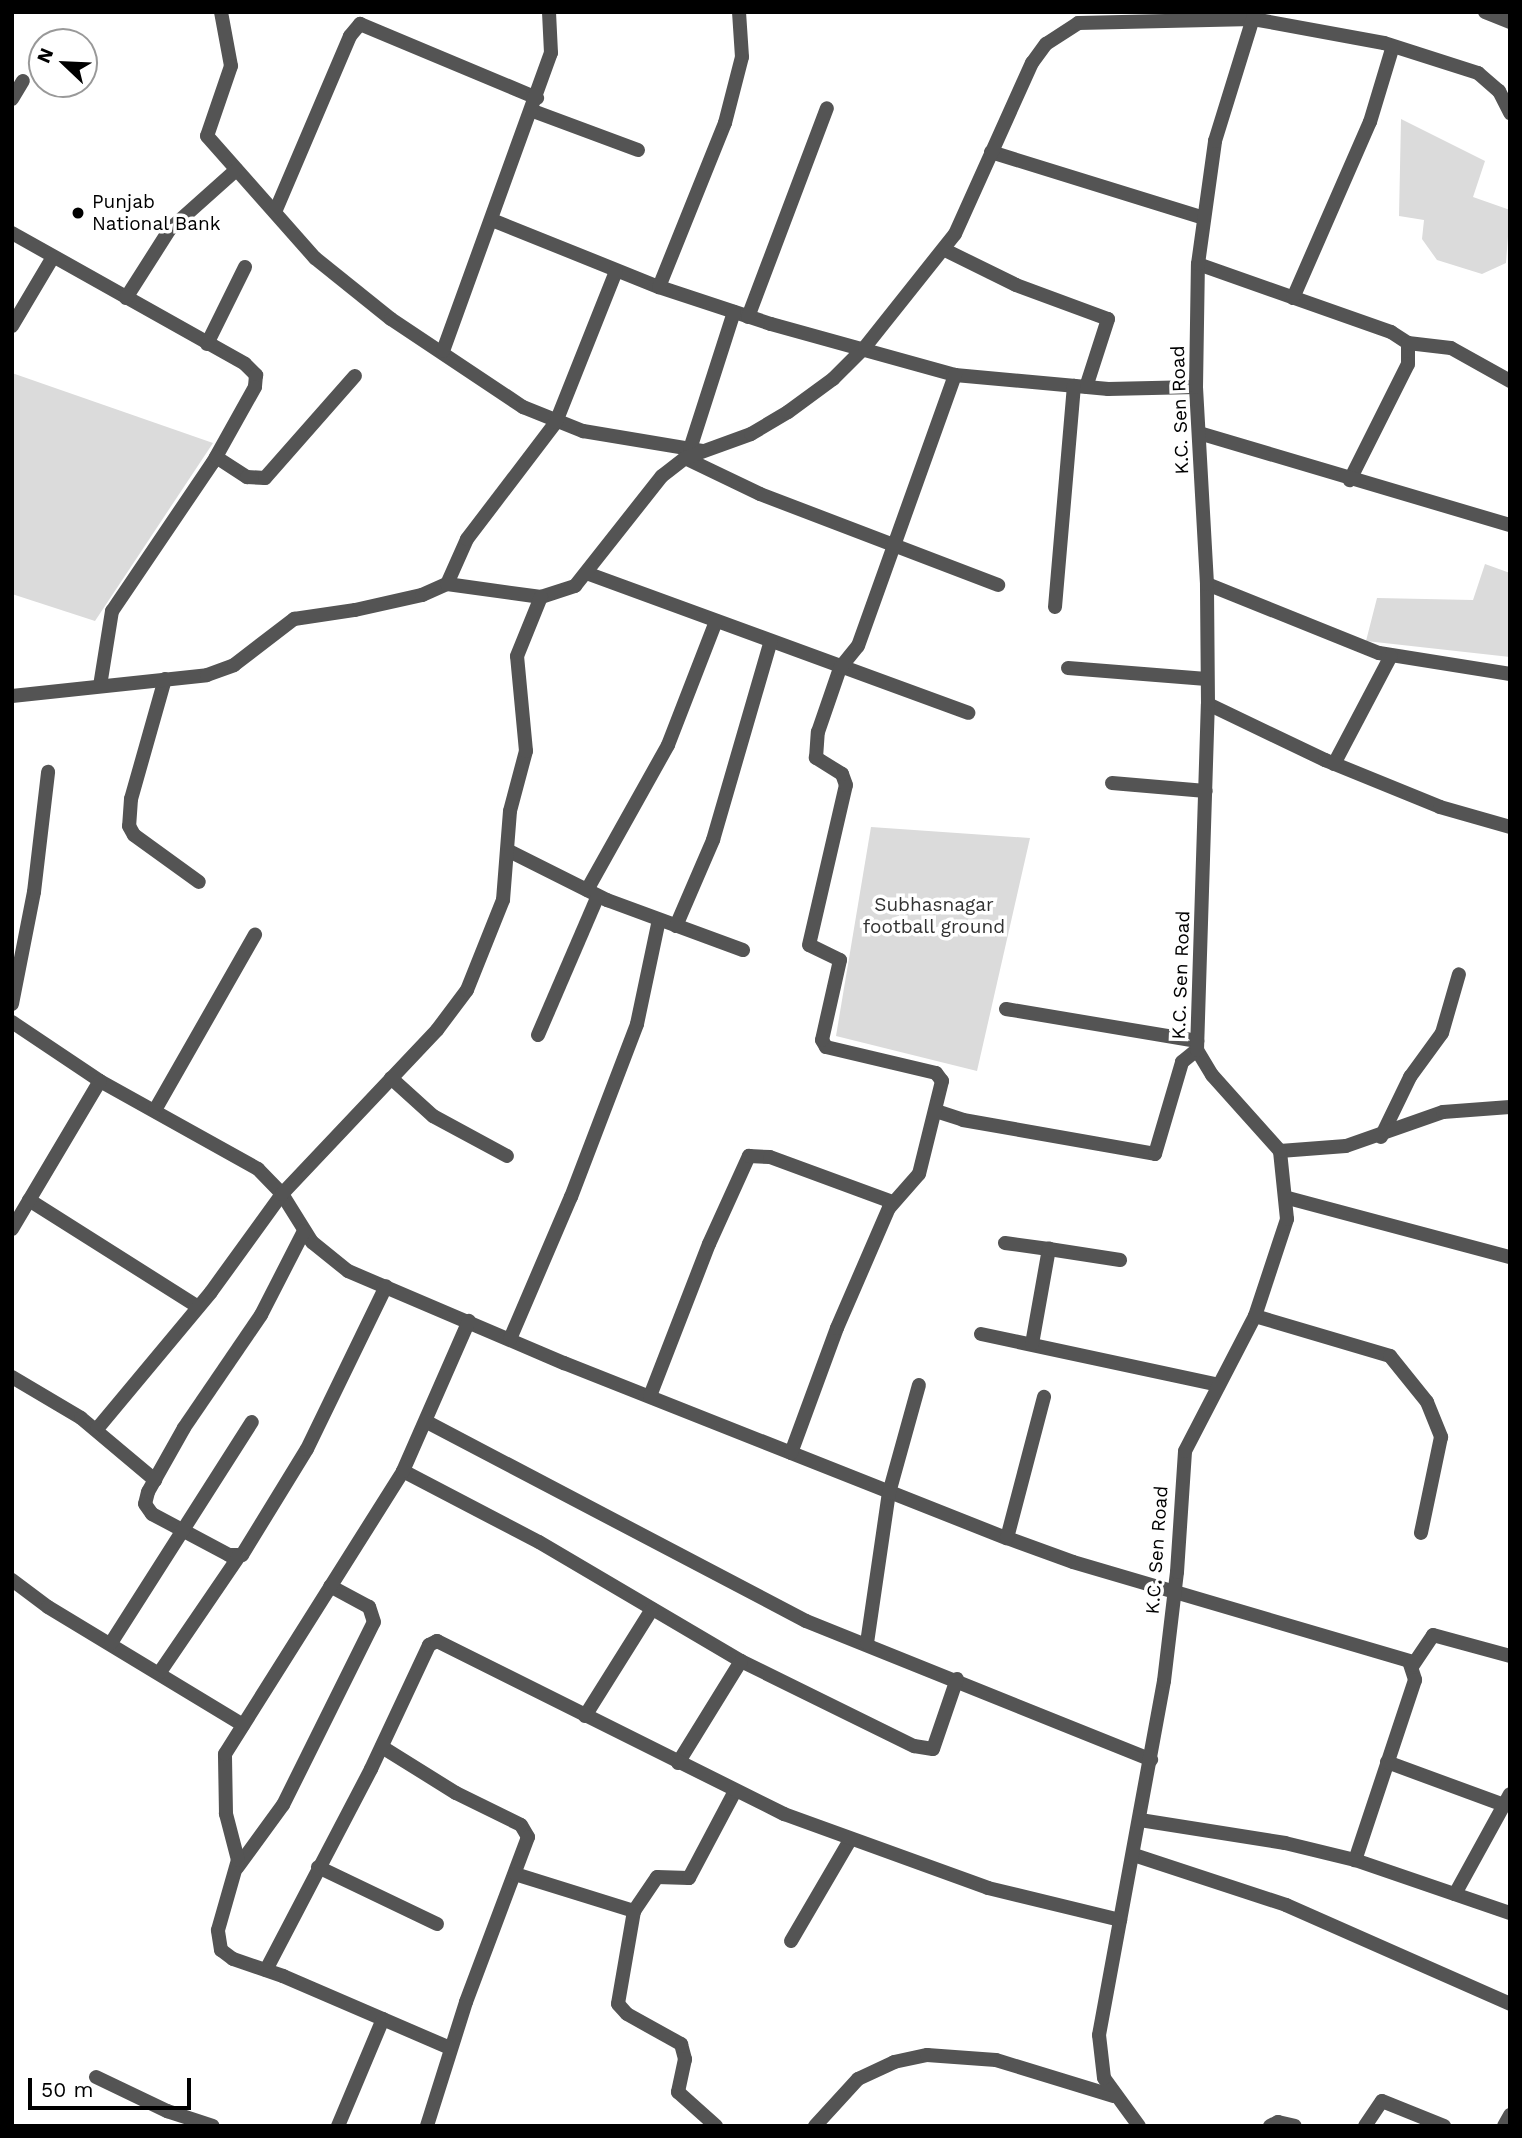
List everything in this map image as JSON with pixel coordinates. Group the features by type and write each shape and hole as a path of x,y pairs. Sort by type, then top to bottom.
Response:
{"street":[{"path":"221,12 231,66 207,136 337,277 500,393 556,422 613,438 693,453 760,494 998,585"},
{"path":"443,351 535,104 551,53 549,12"},
{"path":"659,287 728,110 742,57 738,12"},
{"path":"12,696 207,675 234,665 293,619 355,610 422,595 447,583 541,597 564,593 589,574 648,490 693,453 751,434 797,406 865,347 945,250 1032,63 1063,30 1099,20 1254,16 1393,46 1478,73 1499,91 1510,113"},
{"name":"K.C. Sen Road","path":"1139,2126 1114,2096 1104,2078 1098,2049 1151,1759 1175,1592 1185,1451 1255,1316 1278,1257 1288,1198 1280,1151 1212,1075 1197,1045 1208,704 1207,584 1196,387 1198,264 1215,141 1254,16"},
{"path":"275,212 350,36 360,24 638,149"},
{"path":"1293,298 1370,122 1393,46"},
{"path":"12,99 23,80"},
{"path":"693,453 741,314 827,108"},
{"path":"991,152 1204,218"},
{"path":"126,298 170,229 236,170"},
{"path":"492,220 659,287 741,314 865,347 955,375 1080,386 1196,387"},
{"path":"12,233 245,364 257,381 216,457 112,611 100,686"},
{"path":"945,250 1016,285 1108,318 1080,386 1055,607"},
{"path":"12,326 53,257"},
{"path":"1198,264 1391,332 1408,343 1451,348 1510,382"},
{"path":"207,344 245,267"},
{"path":"447,583 467,539 556,422 616,271"},
{"path":"1350,480 1408,364 1408,343"},
{"path":"791,1453 837,1328 892,1202 919,1174 942,1080 936,1073 826,1047 822,1040 840,960 809,944 846,785 842,774 816,758 815,743 840,668 858,646 955,375"},
{"path":"216,457 247,477 265,478 355,376"},
{"path":"1199,433 1350,480 1510,525"},
{"path":"589,574 968,713"},
{"path":"1207,584 1353,645 1391,656 1510,674"},
{"path":"97,1429 198,1307 282,1194 445,1020 467,990 502,900 509,851 510,811 527,731 516,684 517,656 541,597"},
{"path":"538,1035 593,893 668,745 716,621"},
{"path":"676,926 713,840 771,641"},
{"path":"1334,764 1391,656"},
{"path":"1068,668 1207,679"},
{"path":"165,679 131,799 128,826 145,843 200,882"},
{"path":"1208,704 1334,764 1440,807 1510,827"},
{"path":"12,1004 34,892 48,772"},
{"path":"1112,783 1206,791"},
{"path":"509,851 593,893 743,950"},
{"path":"510,1339 571,1197 637,1024 659,920"},
{"path":"155,1110 255,935"},
{"path":"1381,1137 1410,1076 1442,1033 1459,974"},
{"path":"1006,1009 1197,1045"},
{"path":"12,1022 100,1081 258,1169 282,1194 304,1231 336,1263 386,1286 889,1493 1007,1538 1175,1592 1405,1658 1413,1665"},
{"path":"936,1111 963,1121 1155,1154 1182,1062 1197,1045"},
{"path":"390,1078 433,1116 507,1156"},
{"path":"12,1229 100,1081"},
{"path":"1280,1151 1346,1146 1381,1137 1443,1112 1510,1107"},
{"path":"650,1396 709,1244 749,1156 770,1157 892,1202"},
{"path":"1288,1198 1510,1257"},
{"path":"29,1200 198,1307"},
{"path":"239,1556 181,1530 147,1509 146,1501 184,1428 261,1315 304,1231"},
{"path":"1005,1243 1120,1260"},
{"path":"1032,1344 1049,1249"},
{"path":"160,1672 239,1556 307,1449 386,1286"},
{"path":"1255,1316 1390,1356 1427,1402 1441,1437 1421,1533"},
{"path":"237,1868 223,1765 243,1724 403,1471 427,1422 469,1321"},
{"path":"981,1335 1219,1385"},
{"path":"12,1377 97,1429 155,1480"},
{"path":"867,1643 889,1493 919,1385"},
{"path":"1007,1538 1044,1397"},
{"path":"111,1643 252,1422"},
{"path":"427,1422 772,1604 1151,1759"},
{"path":"403,1471 540,1542 741,1661 868,1727 924,1750 936,1745 957,1679"},
{"path":"12,1580 243,1724"},
{"path":"330,1586 369,1606 374,1622 283,1805 237,1868 218,1930 219,1945 233,1959 450,2048"},
{"path":"585,1716 652,1609"},
{"path":"1355,1860 1415,1681 1413,1665 1433,1635 1510,1656"},
{"path":"265,1970 434,1642 444,1643 736,1791 850,1840 988,1888 1120,1920"},
{"path":"678,1763 741,1661"},
{"path":"382,1747 425,1776 525,1829 528,1842 450,2048 427,2126"},
{"path":"1387,1762 1507,1800 1455,1894"},
{"path":"716,2126 679,2094 685,2059 681,2044 627,2014 618,2004 634,1911 657,1877 689,1878 736,1791"},
{"path":"1140,1820 1286,1843 1355,1860 1510,1913"},
{"path":"791,1941 850,1840"},
{"path":"1134,1855 1286,1905 1510,2004"},
{"path":"318,1867 437,1924"},
{"path":"515,1874 634,1911"},
{"path":"338,2126 383,2019"},
{"path":"815,2126 858,2080 894,2062 927,2055 996,2060 1114,2096"},
{"path":"96,2077 157,2107 213,2126"},
{"path":"1365,2126 1382,2101 1444,2126"},
{"path":"1504,2126 1510,2115"},
{"path":"1270,2126 1278,2122 1294,2126"}],"green space":[{"path":"1401,119 1485,161 1473,197 1510,210 1506,263 1482,274 1437,260 1422,239 1424,220 1399,216"},
{"path":"12,373 213,443 95,621 12,594"},
{"path":"1485,564 1510,573 1510,657 1366,641 1377,598 1473,600"},
{"name":"Subhasnagar football ground","path":"871,827 1030,838 977,1071 836,1036"}],"place":[{"name":"Punjab National Bank","path":"78,213"}]}
